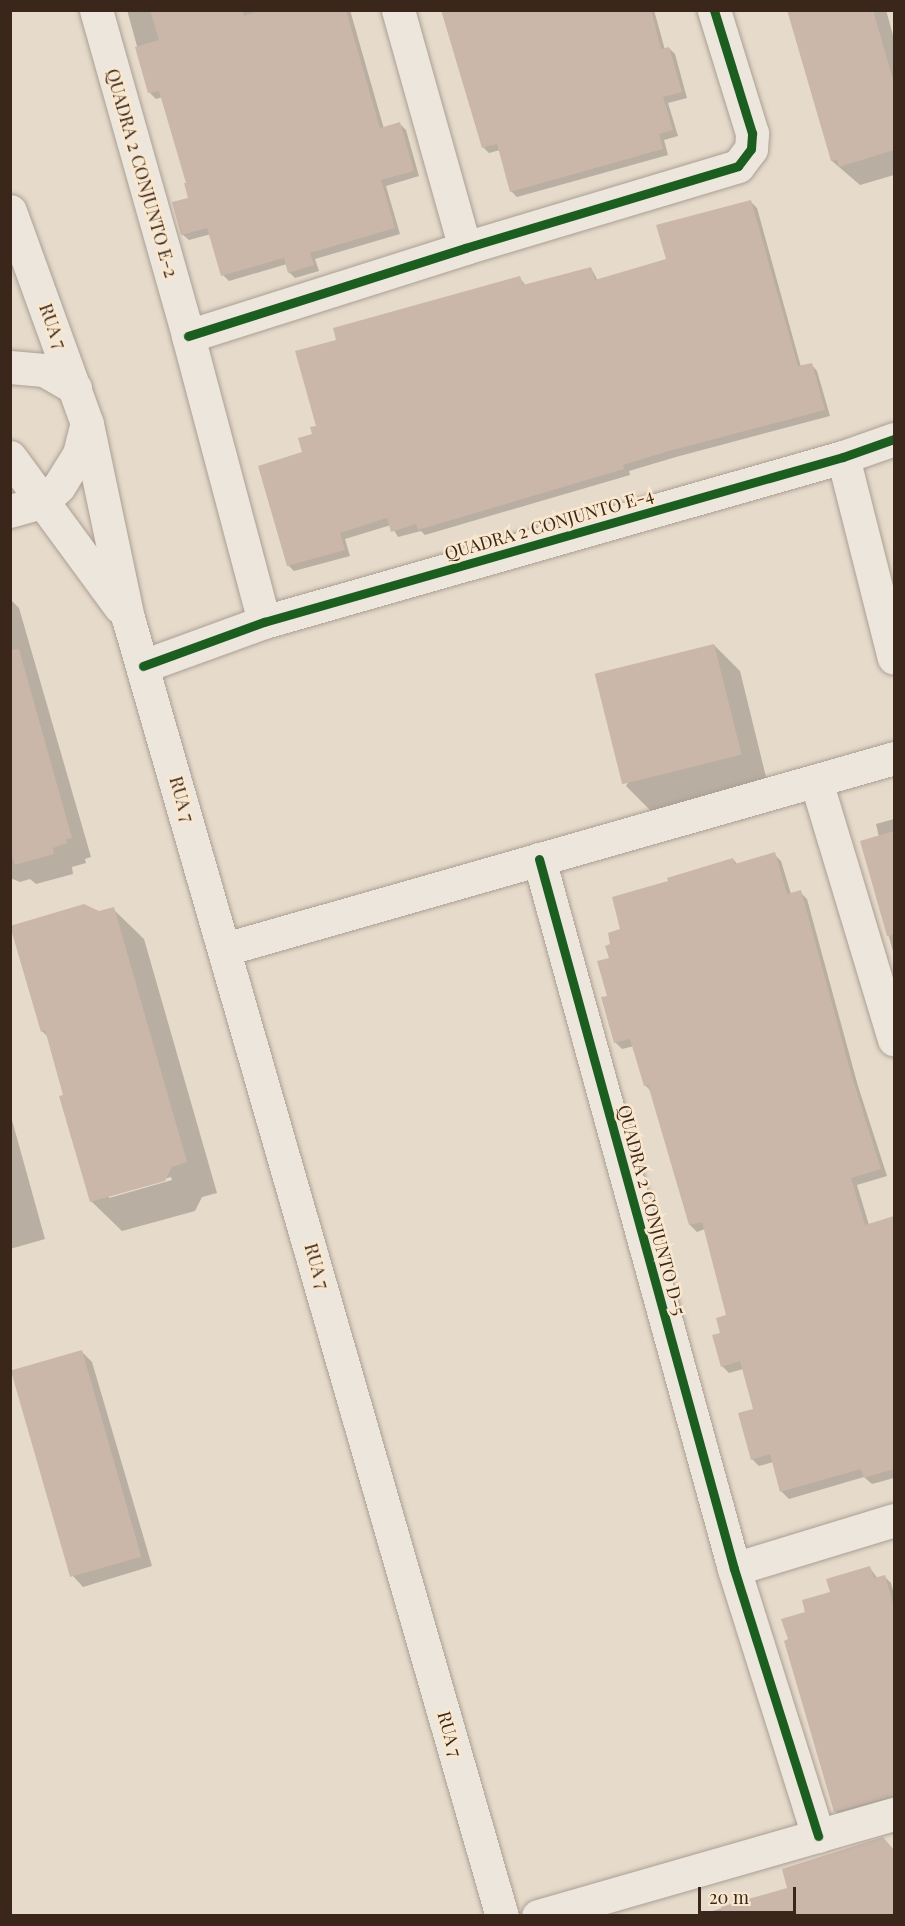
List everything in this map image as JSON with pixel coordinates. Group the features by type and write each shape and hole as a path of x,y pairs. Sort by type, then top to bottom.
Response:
{"street":[{"name":"QUADRA 2 CONJUNTO E-2","path":"96,10 188,336 264,622"},
{"path":"398,10 465,248"},
{"path":"188,336 465,248 738,166 751,149 752,133 714,10"},
{"name":"RUA 7","path":"10,212 87,424 128,618 502,1916"},
{"path":"10,367 44,370 75,388"},
{"path":"10,511 42,502 59,486 79,454 87,424"},
{"name":"QUADRA 2 CONJUNTO E-4","path":"143,666 264,622 843,457 894,439"},
{"name":"RUA 7","path":"10,457 128,618"},
{"path":"843,457 894,658"},
{"path":"225,949 894,758"},
{"path":"816,781 894,1038"},
{"name":"QUADRA 2 CONJUNTO D-5","path":"539,859 734,1569 818,1836"},
{"path":"734,1569 894,1520"},
{"path":"538,1916 634,1902 818,1836 894,1814"}],"building":[{"path":"150,10 242,10 244,16 261,10 346,10 380,128 400,122 414,171 381,180 395,228 310,253 314,265 288,273 284,258 221,276 207,228 181,235 172,202 188,198 184,183 186,183 159,91 148,93 135,47 159,40"},
{"path":"441,10 651,10 661,49 669,47 682,92 663,97 673,130 659,134 663,149 510,192 497,144 482,148"},
{"path":"787,10 873,10 894,83 894,150 839,167 837,160 831,161"},
{"path":"751,200 798,366 812,363 825,410 669,451 623,465 624,469 418,530 416,524 391,532 387,518 340,533 345,550 287,566 258,466 302,452 298,438 312,434 310,427 316,426 295,351 336,340 333,328 520,276 523,285 591,267 595,280 666,259 656,225"},
{"path":"714,644 742,755 622,784 595,674"},
{"path":"19,649 72,838 66,839 67,843 53,848 54,854 15,865 10,849 10,650"},
{"path":"894,831 894,935 887,936 860,841"},
{"path":"775,852 787,894 801,890 852,1077 881,1169 851,1178 865,1225 894,1216 894,1469 864,1478 861,1469 780,1492 770,1454 751,1460 738,1413 753,1409 740,1361 721,1367 712,1335 720,1333 716,1318 726,1315 702,1222 689,1225 648,1085 644,1086 630,1039 614,1043 601,997 607,996 597,961 609,958 605,946 610,944 608,933 620,929 612,897 668,881 667,878 733,858 735,864"},
{"path":"84,904 99,911 114,907 187,1162 172,1167 165,1181 90,1202 59,1096 63,1095 45,1030 41,1032 10,926"},
{"path":"82,1350 141,1557 70,1577 11,1370"},
{"path":"870,1566 874,1578 885,1575 894,1607 894,1796 834,1812 784,1641 788,1639 781,1619 805,1612 802,1600 830,1592 826,1579"},
{"path":"883,1837 894,1850 894,1916 722,1916 721,1907 787,1888 782,1869"}],"cycle path":[{"path":"188,336 465,248 738,166 751,149 752,133 714,10"},
{"path":"143,666 264,622 843,457 894,439"},
{"path":"539,859 734,1569 818,1836"}]}
